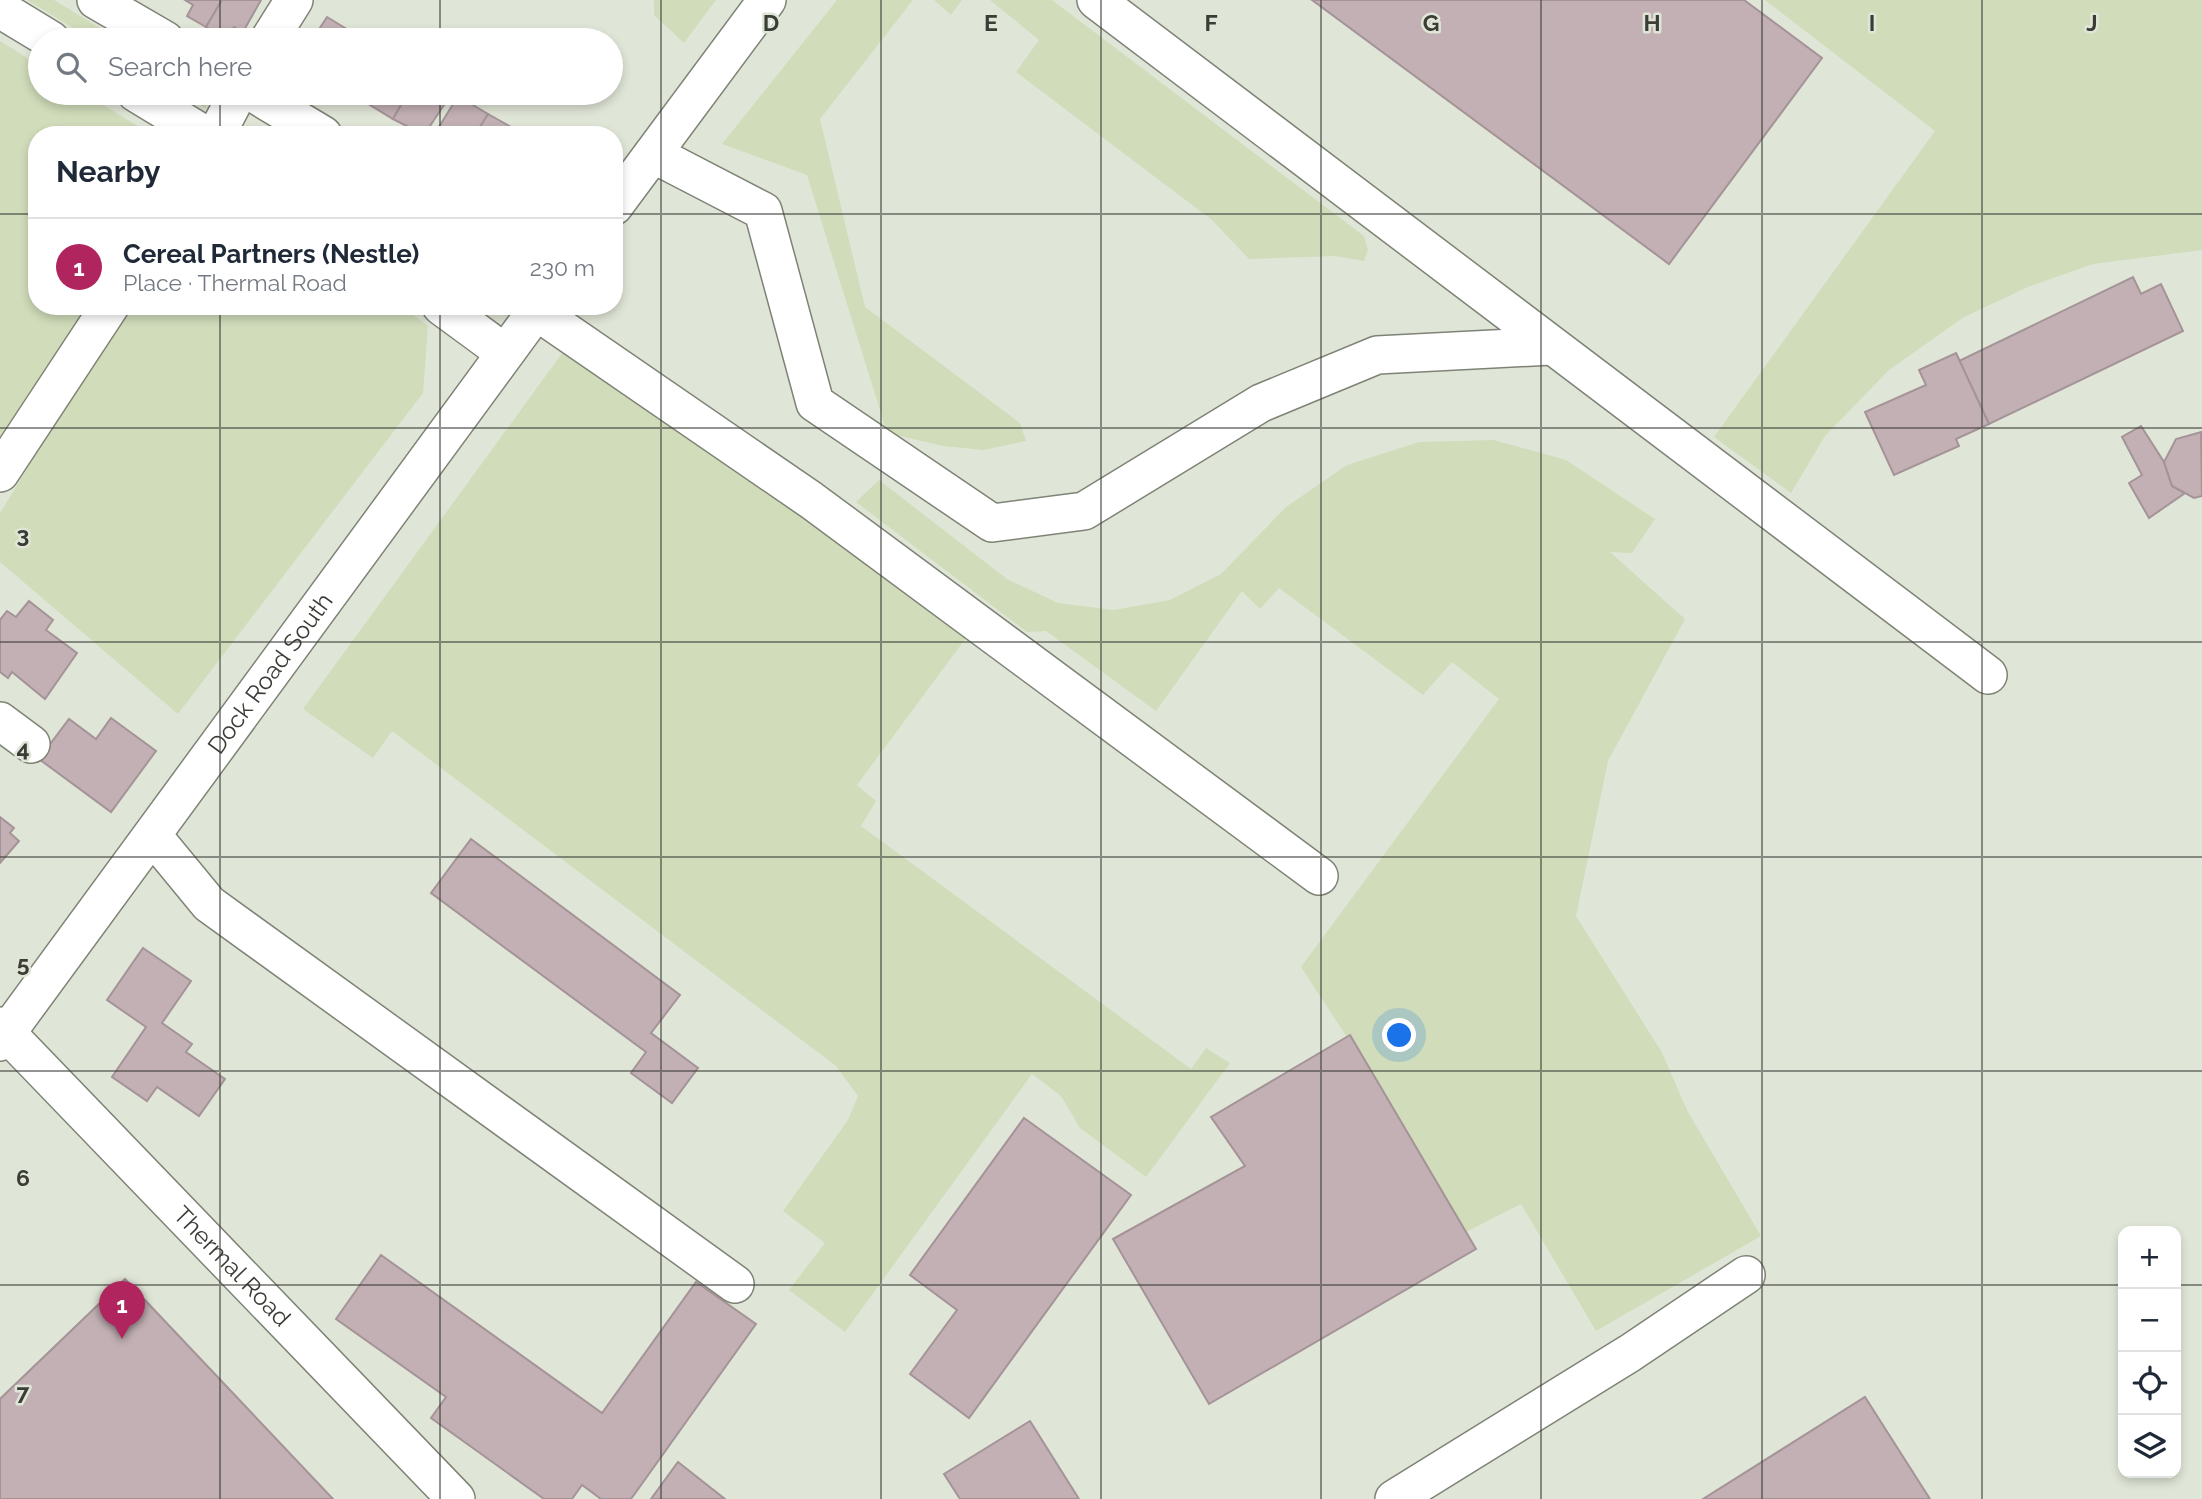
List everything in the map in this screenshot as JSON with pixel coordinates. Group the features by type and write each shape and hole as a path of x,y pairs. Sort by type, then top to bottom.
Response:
{"street":[{"path":"96,0 144,28"},
{"path":"276,28 294,0"},
{"path":"623,194 767,0"},
{"path":"1096,0 1987,676"},
{"path":"0,9 31,28"},
{"path":"156,105 190,126"},
{"path":"221,126 232,105"},
{"path":"274,105 308,126"},
{"path":"653,154 763,211 815,403 992,523 1084,511 1261,403 1377,355 1551,346"},
{"path":"0,472 104,315"},
{"path":"453,315 505,353"},
{"name":"Dock Road South","path":"3,1034 153,836 534,315"},
{"path":"547,315 811,500 1319,876"},
{"path":"0,720 31,744"},
{"path":"153,836 209,904 734,1284"},
{"name":"Thermal Road","path":"3,1034 456,1499"},
{"path":"1394,1499 1630,1353 1746,1275"}],"green space":[{"path":"27,0 54,0 100,28 73,28"},
{"path":"654,0 716,0 684,43 654,15"},
{"path":"837,0 913,0 820,119 865,307 1020,423 1026,441 983,450 943,446 887,433 807,175 722,144"},
{"path":"934,0 962,0 951,15"},
{"path":"990,0 1052,0 1364,236 1368,250 1364,261 1335,256 1249,259 1212,220 1016,72 1039,40"},
{"path":"1765,0 2202,0 2202,250 2093,264 2028,287 1964,317 1889,370 1825,436 1791,493 1714,437 1935,131"},
{"path":"0,41 28,58 28,105 103,105 137,126 28,126 28,315 81,315 0,442"},
{"path":"121,315 413,315 428,326 423,393 178,714 0,562 0,513"},
{"path":"568,345 966,638 857,785 876,801 861,826 1191,1069 1206,1048 1230,1063 1146,1177 1080,1128 1061,1096 1032,1074 845,1332 789,1290 825,1243 783,1211 848,1120 858,1096 836,1066 392,731 373,758 303,709"},
{"path":"1494,440 1566,460 1655,519 1632,553 1610,552 1685,619 1608,761 1576,916 1661,1051 1688,1112 1761,1236 1596,1331 1521,1204 1466,1232 1398,1115 1301,967 1499,699 1452,662 1423,695 1279,588 1260,609 1242,591 1156,711 1046,631 1027,632 856,502 879,480 1007,579 1058,603 1114,610 1170,600 1221,574 1286,507 1347,465 1419,442"}],"building":[{"path":"185,0 222,0 206,27 187,16 193,5"},
{"path":"222,0 261,0 245,28 206,27"},
{"path":"1312,0 1744,0 1822,58 1669,264"},
{"path":"327,17 345,28 320,28"},
{"path":"370,105 401,105 393,119"},
{"path":"401,105 444,105 430,126 407,126 393,119"},
{"path":"452,105 473,105 488,114 481,126 440,126"},
{"path":"488,114 509,126 481,126"},
{"path":"2133,277 2141,294 2161,284 2183,331 1989,424 1959,361"},
{"path":"1956,353 1989,424 1956,439 1959,446 1894,475 1865,412 1926,385 1919,370"},
{"path":"2141,426 2164,462 2172,486 2185,493 2149,518 2129,483 2142,475 2122,437"},
{"path":"2201,432 2202,496 2194,498 2172,486 2164,462 2176,439"},
{"path":"29,601 53,620 46,630 77,653 45,699 12,672 8,678 0,672 0,620 7,611 16,617"},
{"path":"111,718 156,751 111,812 39,759 69,719 96,739"},
{"path":"0,817 14,828 10,833 19,841 0,863"},
{"path":"471,839 680,995 651,1033 698,1068 672,1103 631,1073 646,1052 431,893"},
{"path":"143,948 191,981 162,1023 192,1044 186,1052 225,1079 199,1116 157,1087 147,1101 112,1077 146,1027 107,1000"},
{"path":"1350,1035 1476,1249 1209,1404 1113,1239 1245,1166 1211,1117"},
{"path":"1024,1118 1131,1195 969,1418 910,1374 957,1310 910,1275"},
{"path":"381,1255 602,1413 696,1282 756,1324 631,1499 601,1499 582,1485 572,1499 544,1499 431,1418 446,1397 336,1319"},
{"path":"125,1279 333,1499 0,1499 0,1399"},
{"path":"1865,1397 1930,1499 1703,1499"},
{"path":"1030,1421 1079,1499 960,1499 944,1474"},
{"path":"678,1462 725,1499 651,1499"}],"place":[{"name":"Cereal Partners (Nestle)","path":"122,1339"}]}
